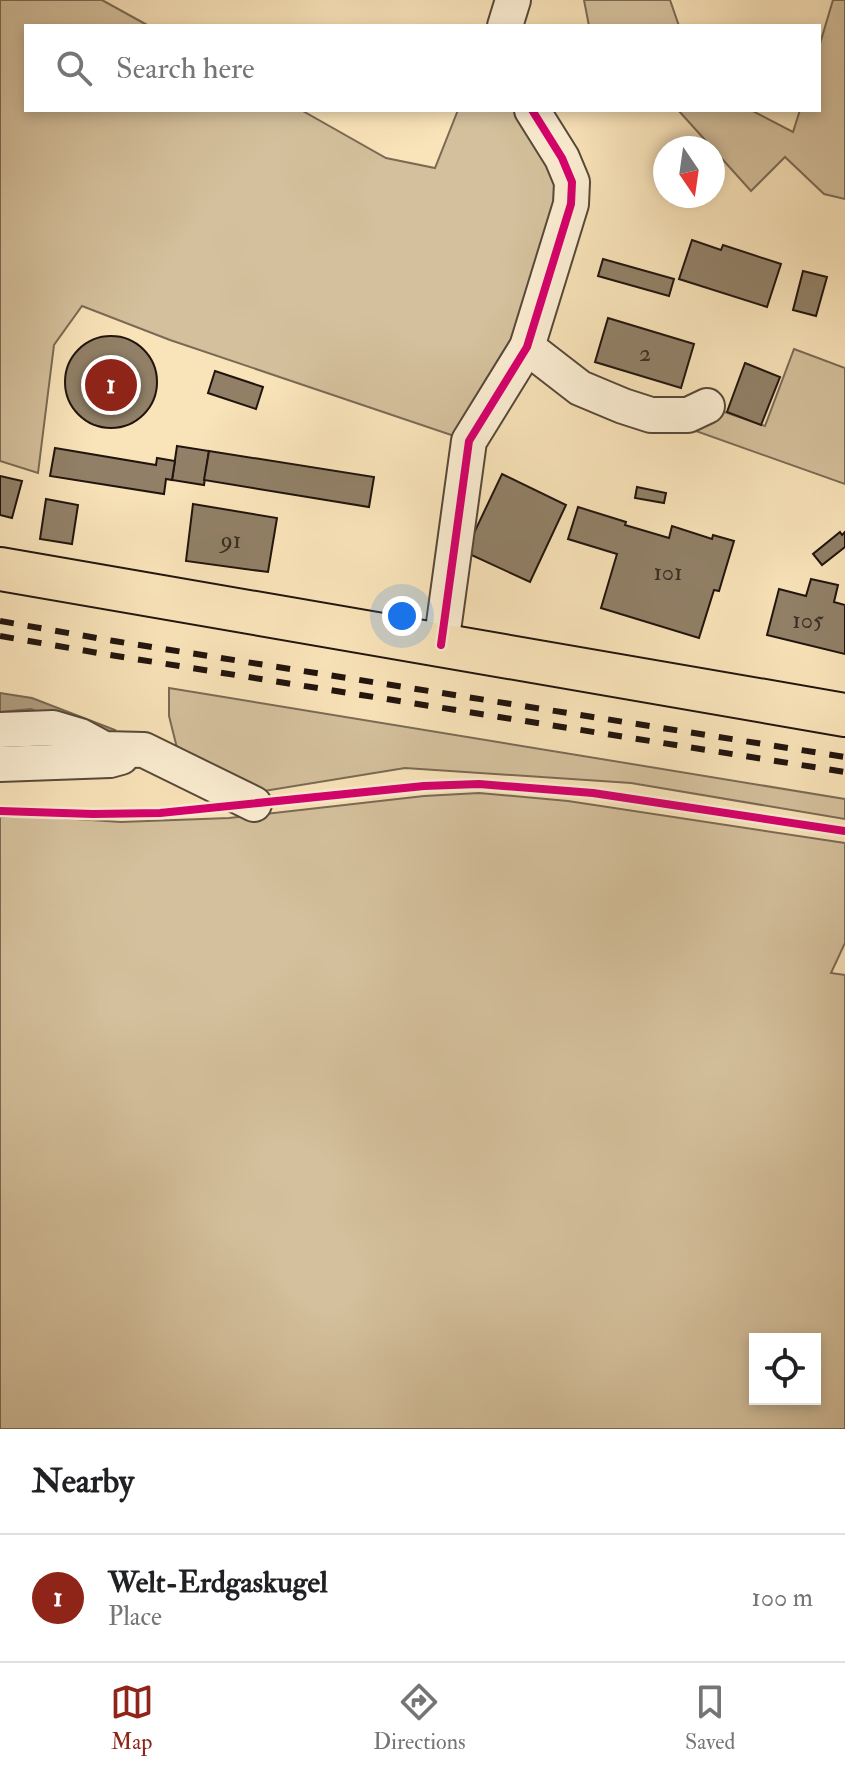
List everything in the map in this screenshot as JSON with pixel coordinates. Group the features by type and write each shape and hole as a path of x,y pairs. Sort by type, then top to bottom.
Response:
{"main road":[{"path":"0,569 845,715"}],"street":[{"path":"506,24 513,0"},
{"path":"441,645 469,441 527,347 571,204 572,182 562,158 533,112"},
{"path":"527,347 580,388 623,406 651,415 688,415 707,406"},
{"path":"0,730 53,728 80,736 104,749 144,750 254,804"},
{"path":"0,764 110,760 144,750"}],"shaded area":[{"path":"0,0 102,0 145,24 24,24 24,112 305,112 386,158 435,168 457,112 527,112 566,185 547,260 469,441 170,340 82,306 54,345 38,473 0,461"},
{"path":"584,0 670,0 678,24 589,24"},
{"path":"833,0 845,0 845,199 824,194 785,157 751,191 725,162 725,136 701,136 680,112 755,112 793,132 799,112 821,112 821,40"},
{"path":"794,349 845,368 845,484 651,415 707,406 765,426"},
{"path":"169,688 845,799 845,819 631,783 405,768 258,792 178,752 169,716"},
{"path":"0,693 32,698 115,730 107,742 31,709 0,712"},
{"path":"479,793 568,801 845,843 845,943 831,973 845,975 845,1429 0,1429 0,817 121,822 229,818 424,796"}],"building":[{"path":"692,240 721,250 723,245 781,264 767,307 679,279"},
{"path":"603,259 674,279 669,296 598,276"},
{"path":"803,271 827,277 816,316 793,310"},
{"path":"608,318 694,344 681,388 595,362"},
{"path":"111,336 129,339 144,349 154,364 157,382 154,400 144,415 129,425 111,428 93,425 78,415 68,400 65,382 68,364 78,349 93,339"},
{"path":"745,363 780,377 761,425 727,412"},
{"path":"215,371 263,387 256,409 208,393"},
{"path":"177,446 209,451 204,485 172,480"},
{"path":"55,448 156,465 157,458 175,461 172,480 166,479 164,494 50,476"},
{"path":"209,451 374,477 369,507 204,480"},
{"path":"502,474 566,505 530,582 465,552"},
{"path":"0,476 22,481 12,518 0,515"},
{"path":"637,487 666,493 664,503 635,498"},
{"path":"46,499 78,505 72,544 40,539"},
{"path":"193,504 277,518 268,572 186,561"},
{"path":"578,507 669,538 672,526 712,539 713,535 734,541 719,591 714,590 699,638 601,608 617,554 568,539"},
{"path":"840,532 842,535 845,532 845,547 822,565 813,554"},
{"path":"811,579 838,585 834,602 845,605 845,654 767,635 779,589 806,596"}],"railway":[{"path":"0,621 845,757"},
{"path":"0,636 845,772"}],"cycle path":[{"path":"441,645 469,441 527,347 571,204 572,182 562,158 533,112"},
{"path":"0,811 160,813 424,786 479,784 593,793 845,831"}],"place":[{"name":"Welt-Erdgaskugel","path":"111,385"}]}
